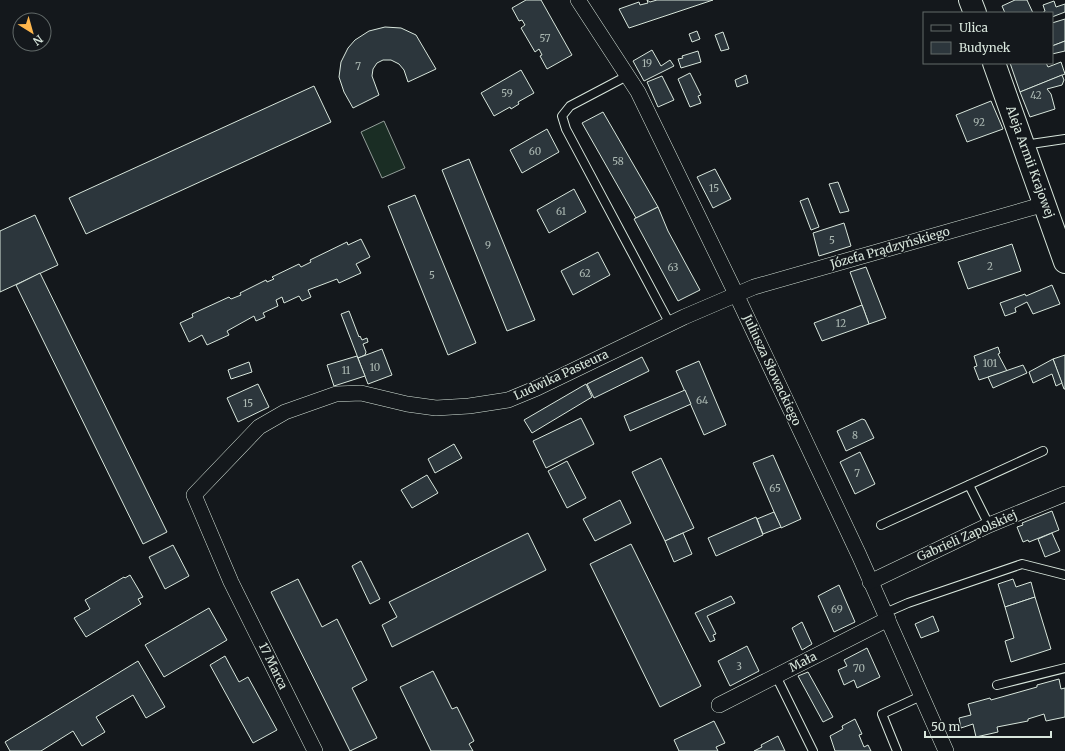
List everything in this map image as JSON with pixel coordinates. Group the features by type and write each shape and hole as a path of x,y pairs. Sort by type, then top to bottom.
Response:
{"main road":[{"path":"970,0 975,12"},
{"name":"Aleja Armii Krajowej","path":"994,64 1065,262"}],"street":[{"name":"Juliusza Słowackiego","path":"578,0 638,92 736,294 886,616 946,751"},
{"name":"Józefa Prądzyńskiego","path":"736,294 761,285 1045,204"},
{"name":"Ludwika Pasteura","path":"231,582 194,495 251,434 267,422 285,412 336,394 346,392 361,393 407,404 436,408 470,406 508,400 537,388 736,294"},
{"name":"Gabrieli Zapolskiej","path":"870,582 989,525 1065,494"},
{"name":"17 Marca","path":"231,582 316,751"},
{"name":"Mała","path":"719,705 776,676 886,616"}],"lane":[{"path":"627,76 570,106 562,116 566,129 670,324"},
{"path":"1022,145 1065,138"},
{"path":"881,526 1043,451"},
{"path":"970,485 989,525"},
{"path":"886,616 908,603 1022,564 1065,575"},
{"path":"997,685 1065,668"},
{"path":"776,676 813,751"},
{"path":"897,751 882,714 921,696"}],"green space":[{"path":"384,121 405,168 382,178 361,132"}],"building":[{"path":"526,0 541,0 572,55 547,69 540,56 542,55 539,49 535,52 521,28 525,25 522,20 519,21 512,8"},
{"path":"647,0 650,2 657,0 713,0 629,28 619,9 639,2 640,5 648,3"},
{"path":"1015,0 1027,0 1033,12 1005,12 1002,6"},
{"path":"1054,1 1056,7 1065,4 1065,12 1053,17 1053,12 1044,12 1045,11 1043,5"},
{"path":"1065,19 1065,41 1053,46 1053,23"},
{"path":"385,27 401,28 416,35 436,69 408,82 404,70 399,64 391,60 383,60 377,63 373,69 372,76 379,95 353,108 344,92 339,77 341,62 348,48 355,40 369,31"},
{"path":"697,31 700,39 692,42 689,34"},
{"path":"723,32 729,49 721,51 715,35"},
{"path":"1065,41 1065,51 1053,54 1053,46"},
{"path":"652,50 661,66 670,60 674,66 644,81 633,61"},
{"path":"698,51 701,62 681,68 678,59 683,58 682,56"},
{"path":"1061,62 1065,74 1020,92 1010,64 1046,64 1048,67"},
{"path":"521,70 534,93 518,102 519,104 511,109 510,107 494,116 481,93"},
{"path":"690,73 701,95 698,96 701,103 690,107 678,79"},
{"path":"746,75 748,83 737,87 735,80"},
{"path":"1062,75 1064,80 1062,85 1047,89 1051,94 1055,109 1030,117 1020,92"},
{"path":"662,76 674,100 658,107 647,82"},
{"path":"314,86 331,122 86,234 69,198"},
{"path":"991,101 1003,129 967,142 956,115"},
{"path":"603,112 658,207 636,218 582,123"},
{"path":"547,129 559,152 522,173 510,150"},
{"path":"469,159 535,320 507,331 442,170"},
{"path":"715,169 731,199 713,208 697,177"},
{"path":"838,182 849,211 840,213 829,184"},
{"path":"574,189 586,212 549,233 537,210"},
{"path":"415,195 476,343 448,355 388,206"},
{"path":"808,198 819,227 811,230 800,201"},
{"path":"658,207 668,231 700,290 678,301 634,219"},
{"path":"35,215 58,265 0,292 0,231"},
{"path":"844,223 851,246 819,256 813,233"},
{"path":"361,239 370,257 356,264 361,273 339,283 337,279 308,290 311,297 302,301 299,296 284,303 282,297 276,300 278,306 263,313 265,317 256,321 254,316 227,331 229,335 207,345 202,335 189,342 180,323 193,317 192,314 229,297 231,299 241,295 240,293 266,280 267,282 274,279 272,277 299,264 301,267 311,262 310,260 347,242 348,245"},
{"path":"1012,244 1021,271 968,289 958,262"},
{"path":"598,252 610,275 573,295 561,271"},
{"path":"866,267 886,318 869,324 850,272"},
{"path":"40,273 167,532 143,544 16,285"},
{"path":"1052,285 1060,304 1033,314 1027,302 1015,308 1016,312 1005,316 1000,303 1025,294 1026,296"},
{"path":"862,305 869,324 822,341 814,323"},
{"path":"349,311 359,337 360,336 362,340 367,338 368,342 363,344 366,352 365,355 358,358 341,314"},
{"path":"998,347 1000,353 998,354 1007,371 979,380 974,367 977,366 974,356"},
{"path":"382,349 392,375 368,384 358,358"},
{"path":"1065,355 1065,389 1064,389 1053,359"},
{"path":"357,356 365,376 334,386 327,365"},
{"path":"642,357 649,371 594,398 587,384"},
{"path":"1053,359 1062,383 1056,386 1052,374 1033,383 1029,372"},
{"path":"699,361 726,425 704,435 676,371"},
{"path":"249,362 252,372 231,379 228,370"},
{"path":"1023,365 1027,373 993,388 988,377"},
{"path":"258,384 269,407 238,422 227,398"},
{"path":"586,384 592,397 532,433 524,420"},
{"path":"685,390 691,404 630,431 624,416"},
{"path":"581,418 594,444 546,468 533,441"},
{"path":"862,419 865,420 874,438 846,451 837,431"},
{"path":"454,444 462,458 435,473 428,459"},
{"path":"860,452 875,484 855,494 840,462"},
{"path":"773,455 801,519 781,528 753,463"},
{"path":"661,458 694,528 665,541 632,472"},
{"path":"567,461 586,498 567,508 548,471"},
{"path":"427,475 438,493 412,508 401,490"},
{"path":"620,500 631,523 595,541 583,519"},
{"path":"1052,511 1059,530 1029,542 1028,540 1023,542 1017,527 1023,525 1022,523"},
{"path":"774,512 781,527 763,534 757,519"},
{"path":"756,517 763,535 716,556 708,538"},
{"path":"528,533 546,570 392,647 382,625 397,617 389,602"},
{"path":"683,533 692,554 674,562 665,541"},
{"path":"1052,533 1060,551 1045,557 1038,539"},
{"path":"631,544 701,686 660,707 590,564"},
{"path":"173,545 189,576 165,589 149,557"},
{"path":"361,561 380,599 370,604 352,566"},
{"path":"130,575 143,597 138,599 141,604 86,637 74,618 90,609 85,600"},
{"path":"298,579 322,627 337,619 367,680 352,688 377,738 350,751 271,592"},
{"path":"1013,579 1016,587 1031,582 1035,597 1005,607 998,584"},
{"path":"839,585 855,622 834,632 818,596"},
{"path":"731,596 735,603 707,616 716,634 713,635 715,640 710,642 695,613"},
{"path":"1035,597 1051,649 1011,662 1005,641 1014,638 1005,607"},
{"path":"209,608 227,640 164,677 145,645"},
{"path":"933,616 939,631 921,638 915,624"},
{"path":"802,622 812,644 802,650 792,628"},
{"path":"747,646 759,671 730,686 718,661"},
{"path":"867,648 880,677 857,688 854,680 844,685 838,670 847,666 844,660"},
{"path":"225,656 239,682 248,677 277,730 253,743 210,665"},
{"path":"138,661 165,707 146,718 133,695 96,717 105,732 82,746 73,731 41,751 10,751 5,742"},
{"path":"433,671 452,709 457,707 474,741 469,744 473,751 431,751 400,687"},
{"path":"808,672 833,717 823,722 798,676"},
{"path":"1059,679 1061,689 1065,688 1065,717 1046,721 1044,714 1028,719 1028,721 997,727 998,732 976,737 973,724 961,728 959,718 971,715 968,704 990,698 991,700"},
{"path":"855,719 862,734 859,735 864,747 868,745 871,751 835,751 830,736 843,729 842,726"},
{"path":"714,721 725,743 716,747 718,751 679,751 674,740"},
{"path":"778,736 785,751 754,751 762,747 761,745"}]}
